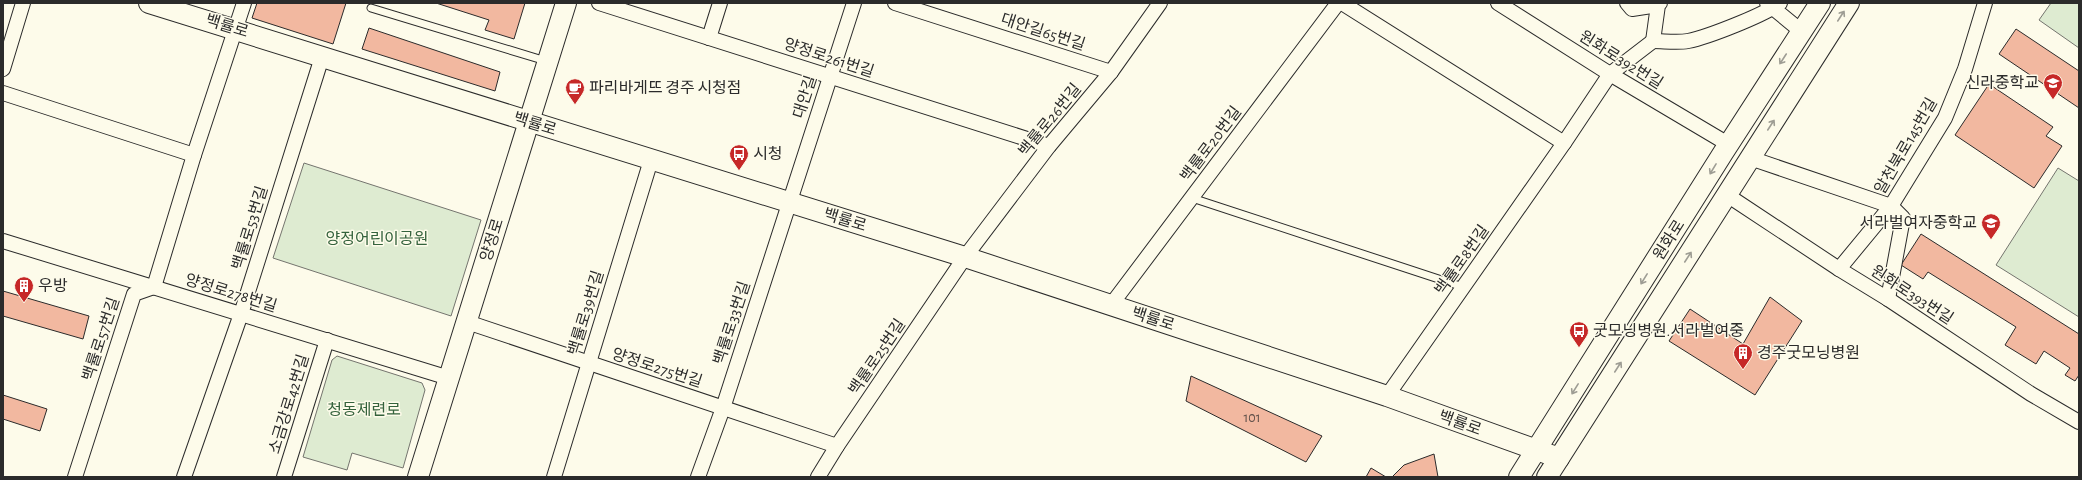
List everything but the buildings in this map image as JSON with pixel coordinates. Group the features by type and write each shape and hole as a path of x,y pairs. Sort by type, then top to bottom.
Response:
{"street":[{"path":"3,69 23,3"},
{"name":"백률로","path":"150,3 965,257 1387,396 1559,458"},
{"path":"154,287 194,155 244,3"},
{"name":"양정로","path":"418,477 566,3"},
{"name":"양정로261번길","path":"599,3 1049,146"},
{"path":"709,38 720,3"},
{"name":"대안길","path":"788,202 854,3"},
{"name":"대안길65번길","path":"895,3 1112,72"},
{"name":"백률로26번길","path":"965,257 1049,146 1112,72 1160,3"},
{"name":"백률로20번길","path":"1112,306 1338,3"},
{"path":"1342,3 1564,143"},
{"name":"원화로392번길","path":"1498,3 1610,74 1728,144"},
{"path":"1627,3 1632,9 1659,4 1653,42 1687,41 1773,5 1802,31"},
{"name":"원화로","path":"1519,477 1728,144 1820,3"},
{"name":"원화로","path":"1547,477 1849,3"},
{"name":"알천북로145번길","path":"1839,269 1891,206 1945,118 1965,68 1985,3"},
{"name":"백률로8번길","path":"1387,396 1564,143 1610,74 1653,42"},
{"name":"백률로53번길","path":"184,477 241,314 322,57"},
{"path":"3,93 194,155"},
{"path":"1728,144 1750,158 1891,206 1904,218 1888,299"},
{"name":"백률로39번길","path":"554,477 651,160"},
{"name":"원화로393번길","path":"1727,195 2031,394 2079,422"},
{"name":"백률로33번길","path":"698,477 723,408 788,202"},
{"name":"양정로278번길","path":"3,241 449,378"},
{"name":"백률로25번길","path":"818,477 837,446 965,257"},
{"name":"백률로57번길","path":"74,477 134,294 154,287"},
{"name":"양정로275번길","path":"466,322 837,446"},
{"name":"소금강로42번길","path":"284,477 327,340"}],"lane":[{"path":"371,8 548,62"},
{"path":"1192,198 1463,287"}],"green space":[{"path":"2051,3 2079,3 2079,48 2039,20"},
{"name":"양정어린이공원","path":"304,163 481,220 451,316 273,258"},
{"path":"2058,168 2079,181 2079,317 1996,265"},
{"name":"청동제련로","path":"337,356 422,383 425,390 403,468 352,453 347,470 303,457 332,360"}],"place":[{"name":"신라중학교","path":"2053,100"},
{"name":"파리바게뜨 경주 시청점","path":"575,105"},
{"name":"시청","path":"739,171"},
{"name":"서라벌여자중학교","path":"1991,240"},
{"name":"우방","path":"24,303"},
{"name":"굿모닝병원.서라벌여중","path":"1579,348"},
{"name":"경주굿모닝병원","path":"1743,370"}]}
